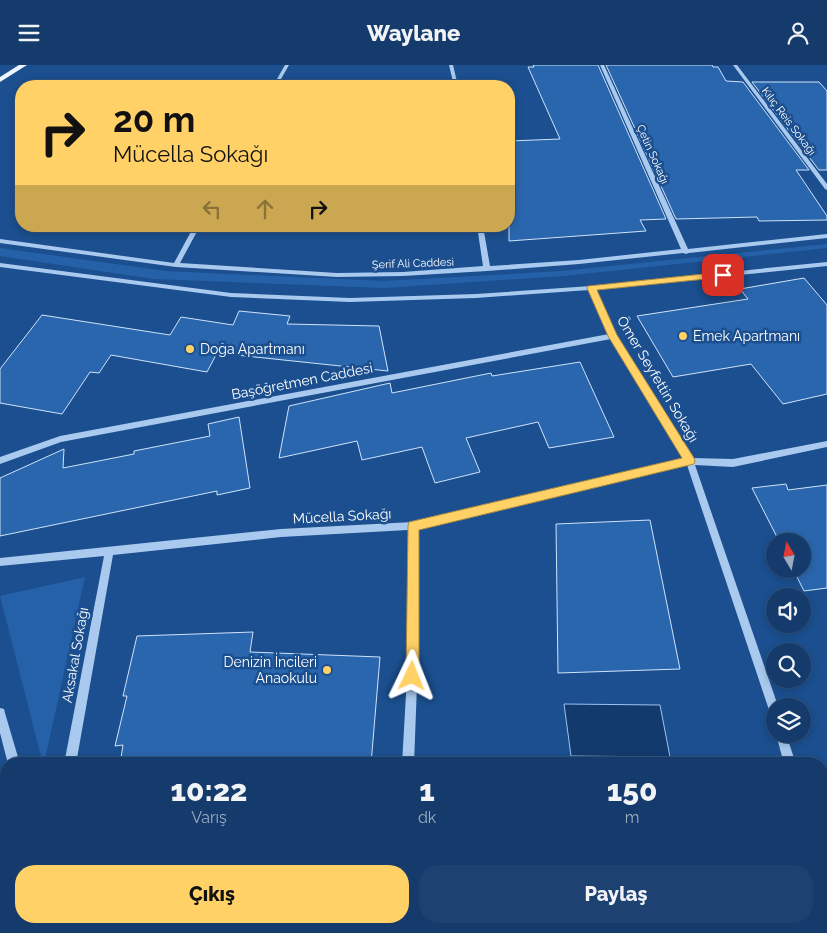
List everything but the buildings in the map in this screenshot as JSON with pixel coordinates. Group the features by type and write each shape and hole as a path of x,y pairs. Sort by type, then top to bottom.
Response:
{"main road":[{"path":"0,80 24,65"}],"street":[{"path":"279,80 287,65"},
{"path":"452,65 455,80"},
{"name":"Çetin Sokağı","path":"602,65 686,252"},
{"name":"Kılıç Reis Sokağı","path":"735,65 827,188"},
{"path":"176,265 194,232"},
{"path":"481,232 487,269"},
{"name":"Şerif Ali Caddesi","path":"0,241 176,265 337,275 487,269 686,252 827,236"},
{"path":"0,265 231,295 340,299 476,296 591,288 827,264"},
{"name":"Ömer Seyfettin Sokağı","path":"591,288 612,336 690,461 770,698"},
{"name":"Başöğretmen Caddesi","path":"0,461 60,439 612,336"},
{"name":"Mücella Sokağı","path":"0,562 281,533 414,526 690,461 733,463 827,444"},
{"path":"408,757 413,659 414,526"},
{"name":"Aksakal Sokağı","path":"71,757 109,552"},
{"path":"0,713 12,757"},
{"path":"784,743 788,757"}],"shaded area":[{"path":"827,244 827,248 564,276 385,288 153,279 0,256 0,248 166,271 384,281 561,271"},
{"path":"85,577 46,757 41,757 0,596"},
{"path":"564,704 660,705 670,757 571,756"}],"place":[{"name":"Emek Apartmanı","path":"683,336"},
{"name":"Doğa Apartmanı","path":"190,349"},
{"name":"Denizin İncileri Anaokulu","path":"327,670"}],"route":[{"path":"412,676 414,526 690,461 612,336 591,288 723,275"}]}
